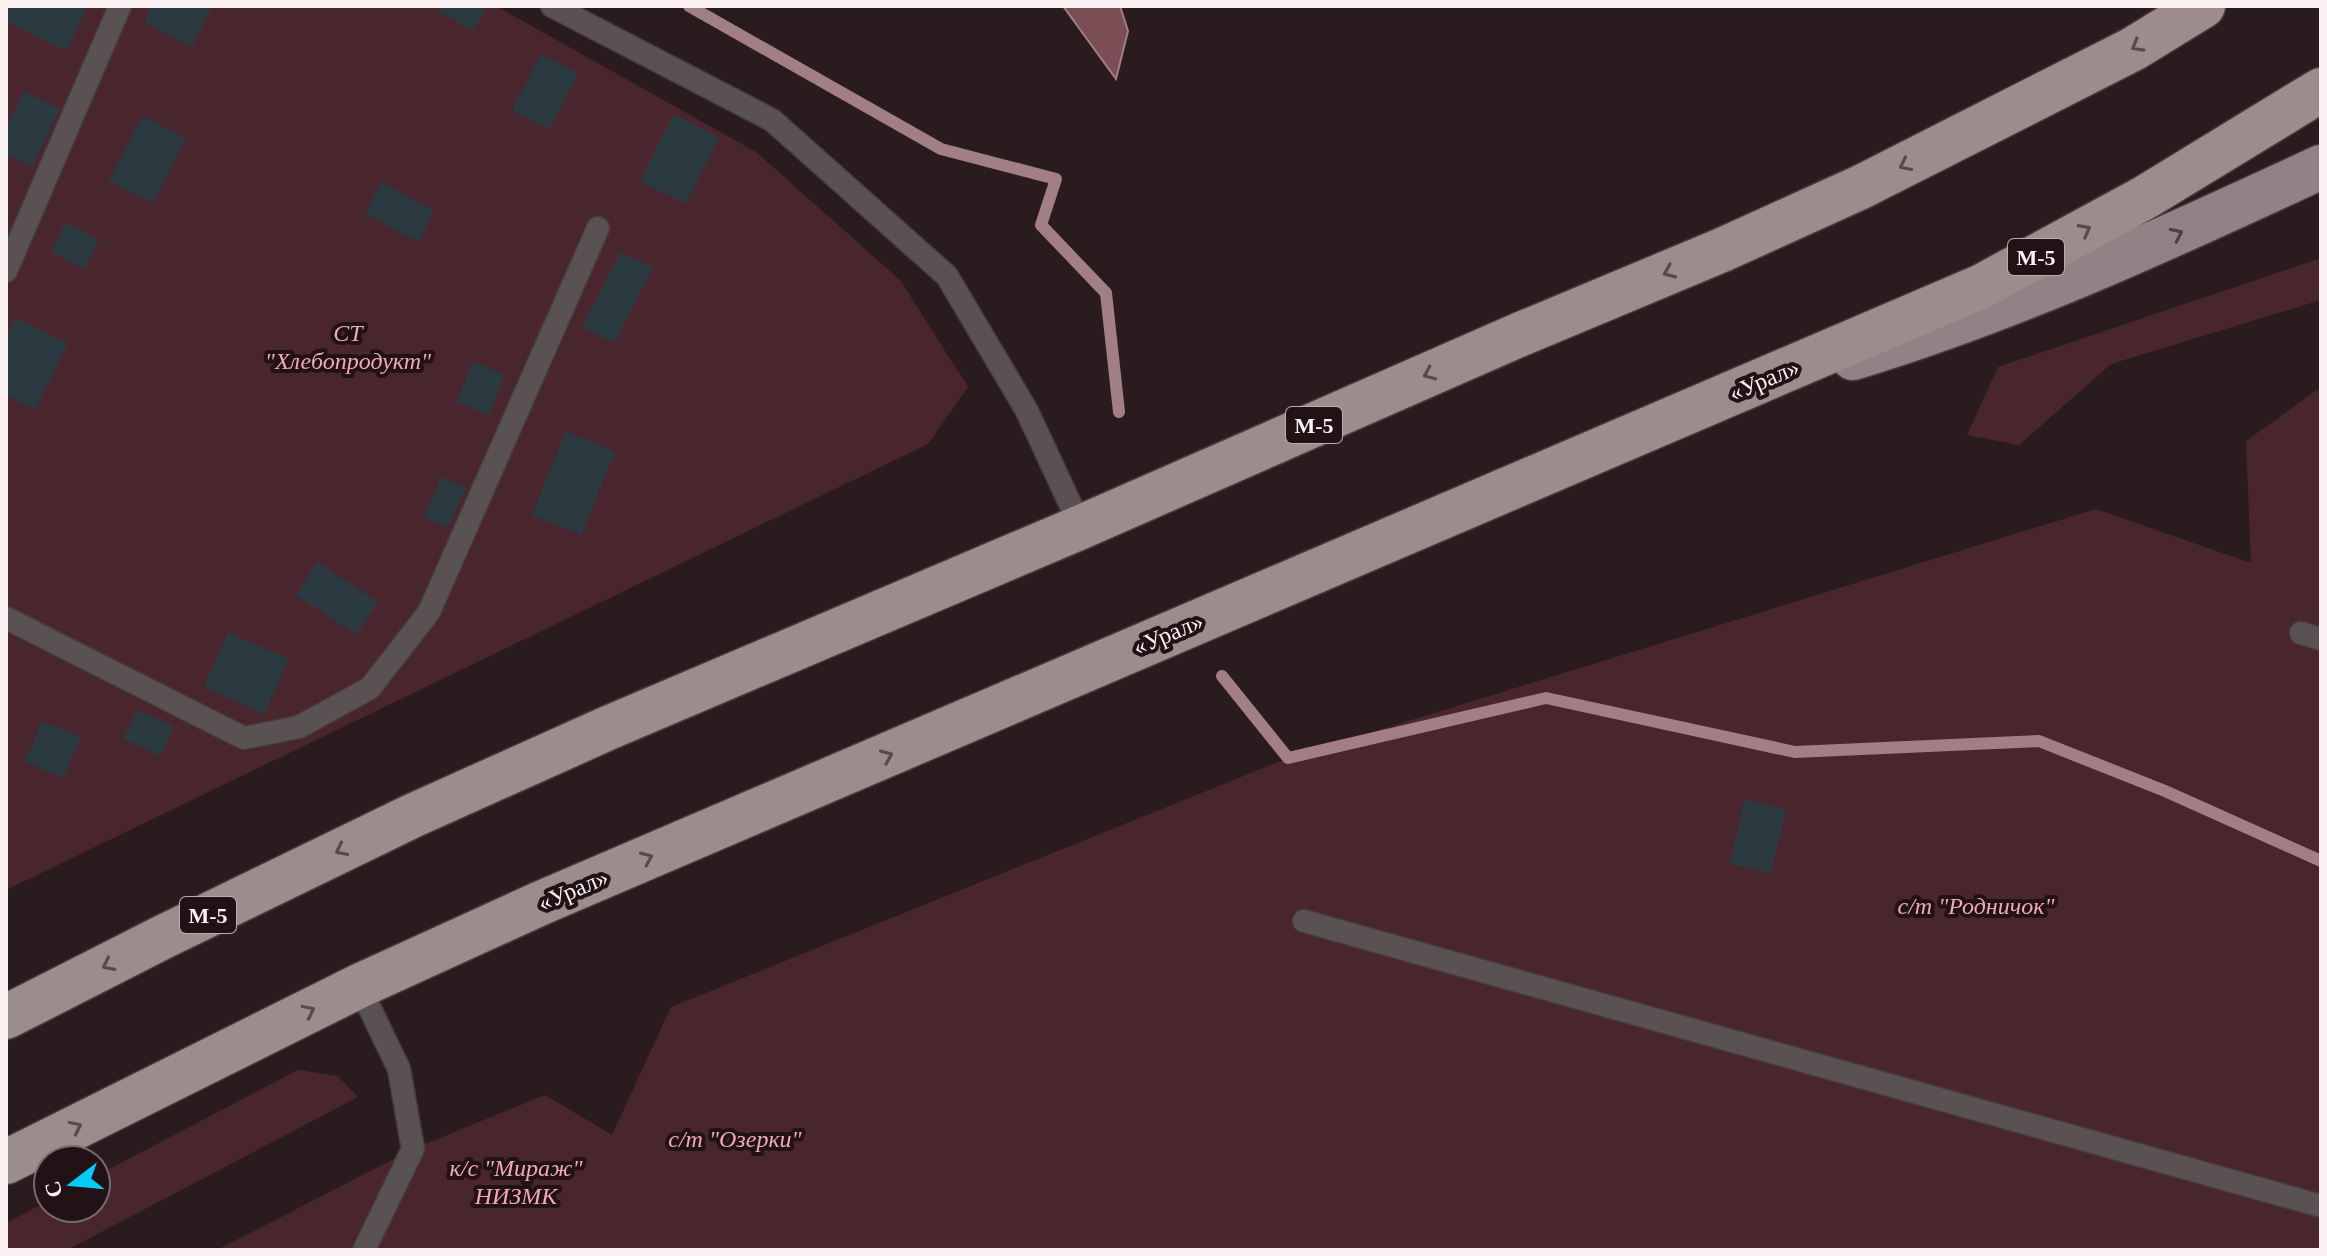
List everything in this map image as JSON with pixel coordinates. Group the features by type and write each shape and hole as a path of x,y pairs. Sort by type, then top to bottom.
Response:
{"highway":[{"name":"М-5","path":"6,1017 412,816 608,728 1081,527 1861,187 2133,49 2203,6"},
{"name":"«Урал»","path":"6,1162 359,986 541,903 1982,286 2144,198 2321,90"}],"main road":[{"path":"1735,393 1917,339 2120,260 2321,167"}],"lane":[{"path":"6,271 120,6"},
{"path":"552,6 772,120 947,276 1027,411 1081,527"},
{"path":"6,618 244,738 299,727 370,688 429,612 598,228"},
{"path":"1304,921 2321,1206"},
{"path":"359,986 399,1069 413,1149 364,1250"}],"green space":[{"name":"СТ \"Хлебопродукт\"","path":"6,6 496,6 756,152 900,280 968,387 928,444 6,890"},
{"path":"2321,258 2321,300 2111,364 2019,445 1967,435 1998,367"},
{"name":"с/т \"Родничок\"","path":"2321,387 2321,1250 217,1250 413,1149 545,1095 612,1135 671,1007 1288,758 2096,509 2251,563 2246,441"},
{"path":"298,1070 338,1076 358,1097 67,1250 6,1250 6,1223 32,1209 32,1224 112,1224 112,1168"}],"shaded area":[{"path":"1063,6 1120,6 1128,31 1116,79"}],"building":[{"path":"6,6 88,6 66,51 6,21"},
{"path":"152,6 206,6 211,9 192,47 144,23"},
{"path":"442,6 487,6 473,31 439,12"},
{"path":"541,54 578,73 549,129 512,110"},
{"path":"24,91 60,109 32,167 6,154 6,128"},
{"path":"674,114 719,138 685,204 640,181"},
{"path":"142,116 186,138 153,203 109,181"},
{"path":"382,182 434,211 418,242 365,213"},
{"path":"65,223 99,240 84,269 51,252"},
{"path":"621,252 653,268 614,343 582,327"},
{"path":"16,318 68,344 35,409 6,395 6,337"},
{"path":"474,361 505,375 489,415 456,402"},
{"path":"566,431 615,452 581,535 532,515"},
{"path":"441,477 466,488 448,528 424,517"},
{"path":"317,562 378,602 357,635 296,595"},
{"path":"228,632 289,659 264,714 204,687"},
{"path":"137,710 174,726 161,756 123,739"},
{"path":"42,721 81,737 63,778 25,762"},
{"path":"1744,800 1786,809 1771,873 1730,864"}],"waterway":[{"path":"689,6 941,149 1056,179 1041,225 1106,293 1119,412"},
{"path":"1222,676 1288,758 1546,698 1795,752 2039,741 2165,791 2321,861"}],"park label":[{"name":"с/т \"Озерки\"","path":"735,1139"},
{"name":"к/с \"Мираж\" НИЗМК","path":"516,1182"}]}
